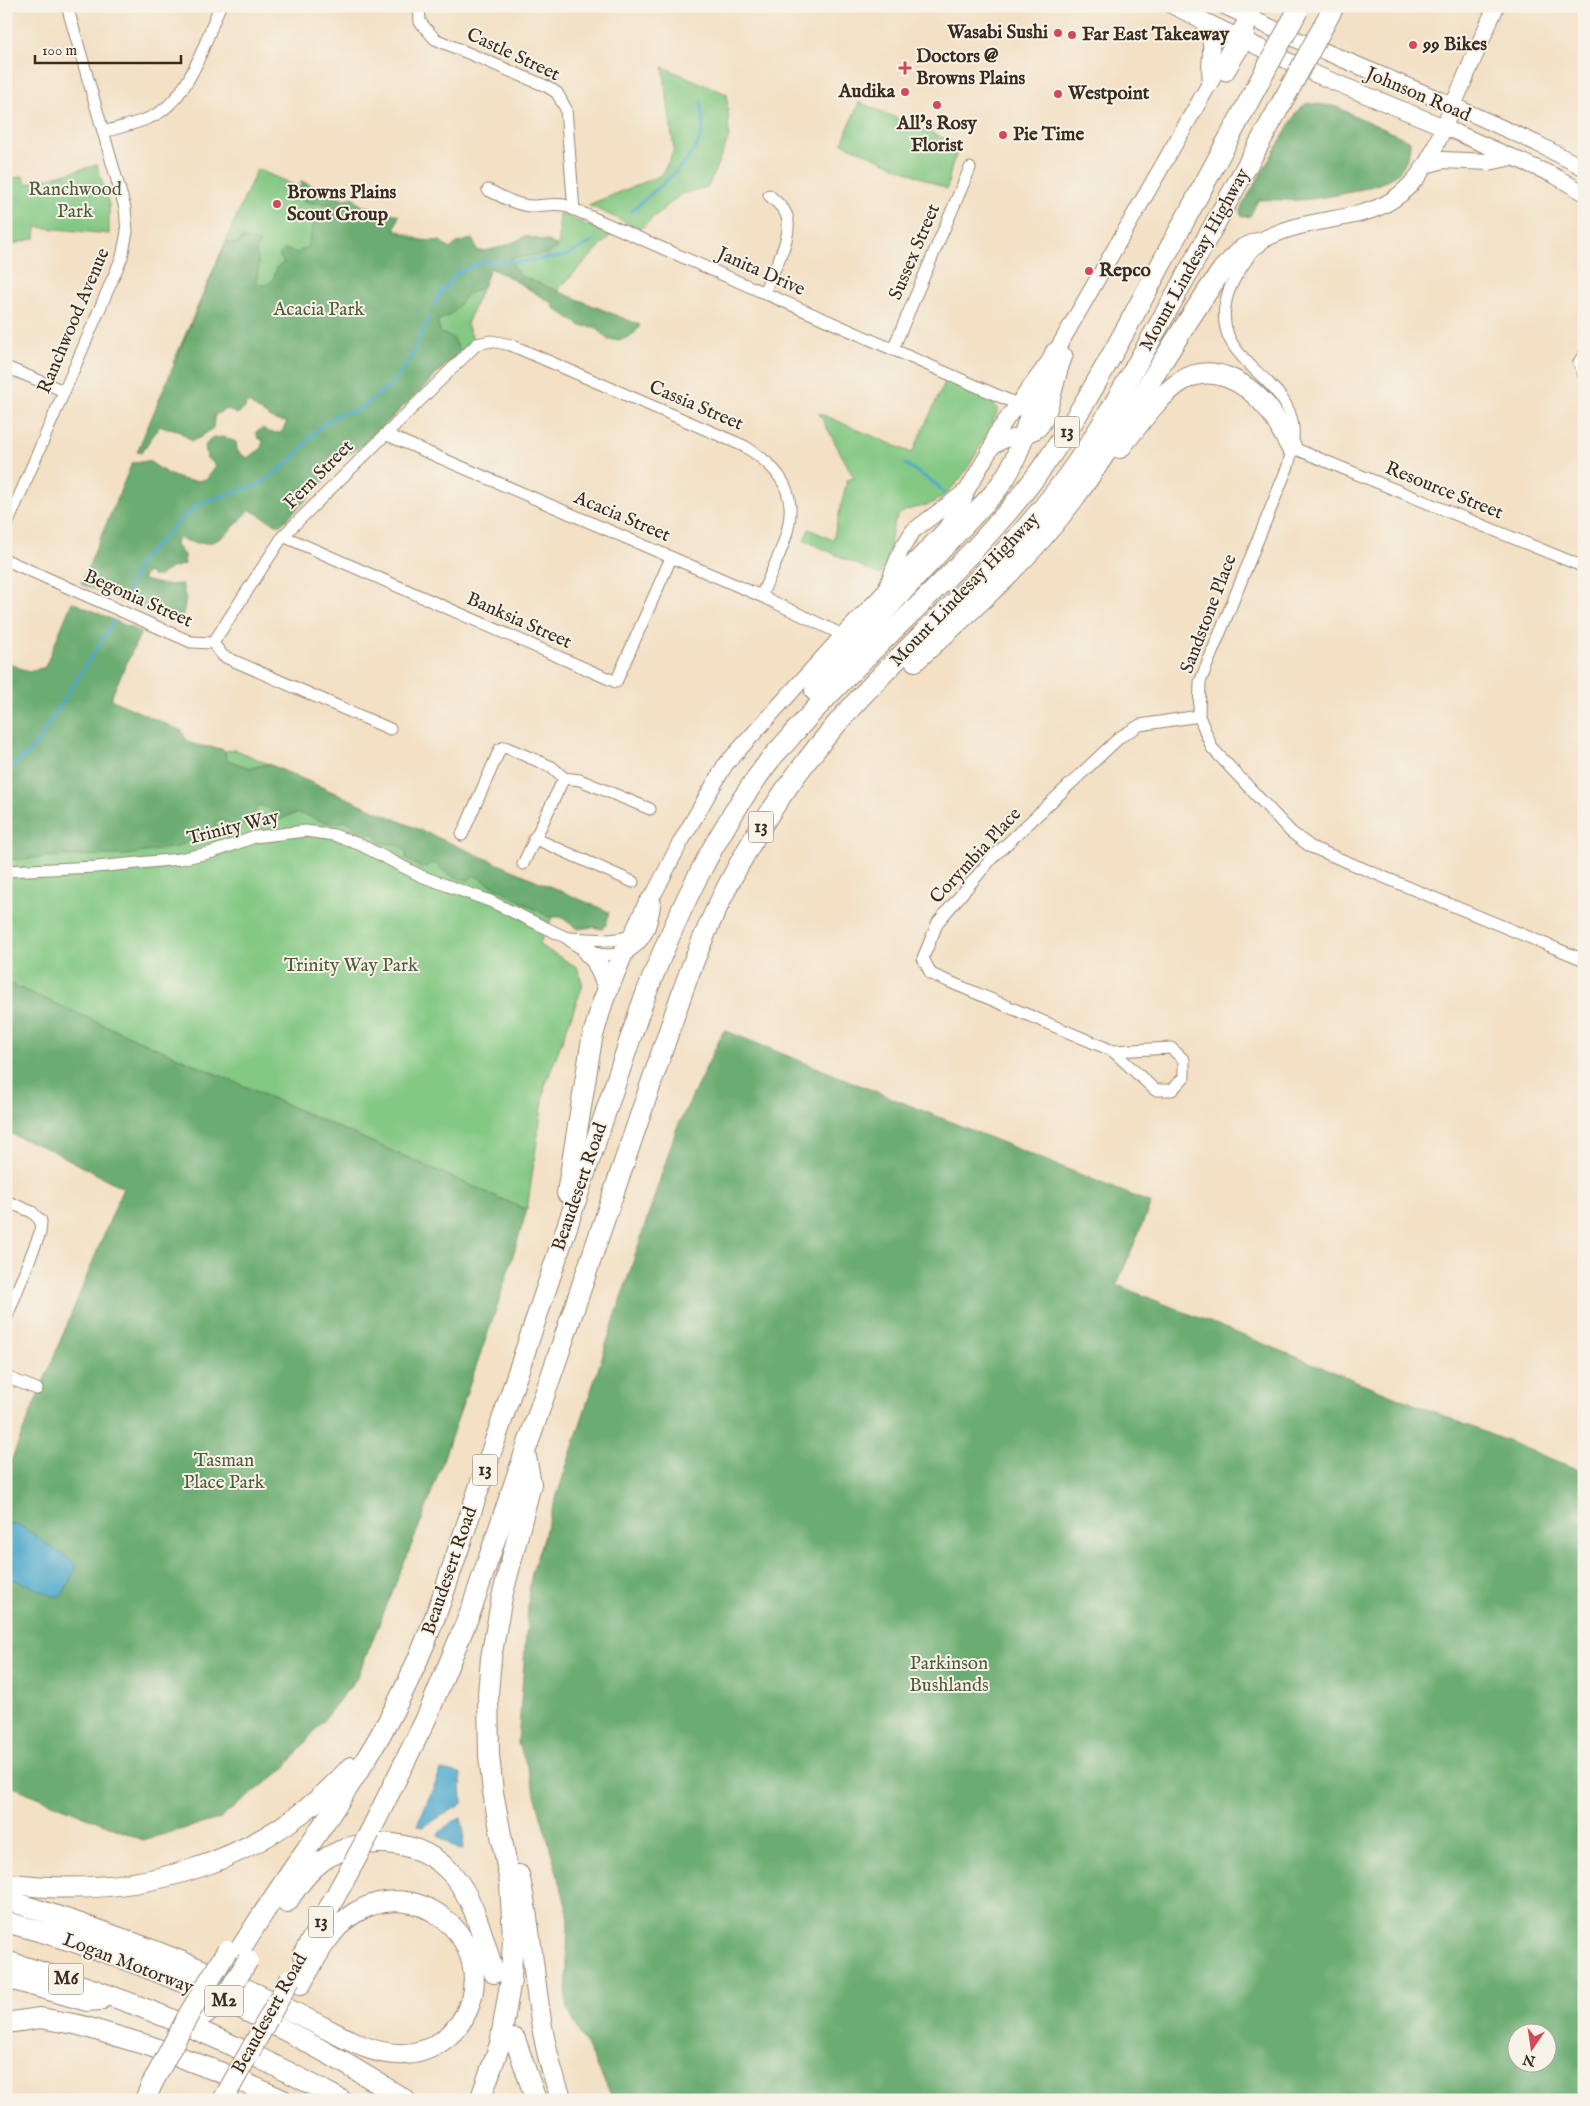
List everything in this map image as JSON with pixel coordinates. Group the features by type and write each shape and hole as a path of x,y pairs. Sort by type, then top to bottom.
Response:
{"highway":[{"name":"Mount Lindesay Highway","path":"656,969 678,916 712,849 770,759 851,670 971,552 1042,468 1104,371 1298,8"},
{"name":"Mount Lindesay Highway","path":"686,980 714,912 768,815 813,751 866,692 995,564 1051,498 1076,463 1128,380 1330,15"},
{"path":"866,692 892,682 983,600 1037,544 1072,501 1223,269 1244,249 1257,243"},
{"path":"770,759 778,741 827,675 1003,482 1018,456 1024,434 1055,354"},
{"path":"1072,501 1089,486 1171,389 1194,375 1213,373 1222,375 1250,391 1268,408 1291,447"},
{"path":"570,1217 567,1189 576,1145 588,1060 608,987 626,945"},
{"path":"588,952 596,960 608,987"},
{"name":"Beaudesert Road","path":"155,2093 240,1952 366,1759 390,1718 417,1661 440,1604 570,1217 656,969"},
{"name":"Beaudesert Road","path":"223,2100 250,2051 295,1981 406,1763 447,1669 470,1613 526,1455 686,980"},
{"path":"480,2100 500,2044 510,1995 513,1958 510,1883 498,1820 489,1755 488,1694 502,1597 531,1484 526,1455"},
{"path":"6,1883 66,1888 121,1886 166,1878 232,1854 278,1829 318,1798 344,1774 390,1718"},
{"path":"498,1820 513,1847 521,1884 542,2032 562,2100"},
{"path":"155,2093 189,2014 312,1870 327,1858 347,1848 366,1844 386,1843 416,1850 437,1861 453,1875 471,1904 494,1973"},
{"path":"6,1900 150,1948 242,1987 360,2045 388,2053 413,2053 435,2046 446,2038 466,2012 472,1994 474,1973 466,1942 452,1923 424,1905 390,1901 363,1908 343,1922 295,1981"},
{"name":"Logan Motorway","path":"6,1922 110,1954 254,2014 335,2056 405,2100"},
{"name":"Logan Motorway","path":"6,1961 124,1999 227,2042 341,2100"},
{"name":"M2","path":"6,1978 87,2001 124,1999"},
{"path":"6,2023 40,2018 79,2025 150,2046 225,2074 283,2100"},
{"path":"515,2039 536,2100"}],"main road":[{"name":"Johnson Road","path":"1173,6 1315,74 1444,127"},
{"name":"Johnson Road","path":"1226,6 1251,12 1452,105"},
{"path":"1257,243 1295,225 1356,216 1376,209 1409,186 1426,165 1496,6"},
{"path":"1201,19 1212,43 1209,67 1211,81"},
{"path":"1426,165 1443,160 1489,162 1512,157"}],"street":[{"name":"Ranchwood Avenue","path":"6,527 122,257 127,232 125,208 67,6"},
{"path":"103,132 155,115 172,104 185,87 220,6"},
{"name":"Castle Street","path":"419,6 420,22 435,39 548,87 563,100 566,109 574,210"},
{"path":"992,447 1010,437 1036,431 1045,424 1056,380 1066,354 1241,38 1251,12"},
{"path":"626,945 639,942 647,930 655,892 680,843 725,765 843,635 945,529 964,500 967,490 992,447 995,435 1055,354 1211,81 1241,38"},
{"name":"Johnson Road","path":"1452,105 1536,143 1584,168"},
{"name":"Johnson Road","path":"1444,127 1555,176 1584,193"},
{"name":"Sussex Street","path":"893,349 970,168"},
{"name":"Janita Drive","path":"488,190 520,204 532,206 556,204 574,210 1017,404"},
{"path":"764,292 788,234 789,222 785,211 769,195"},
{"name":"Sandstone Place","path":"1257,243 1235,276 1228,291 1224,313 1225,326 1227,335 1239,354 1285,404 1293,428 1288,466 1200,682 1199,716 1212,748 1290,832 1311,847 1584,960"},
{"name":"Cassia Street","path":"472,350 477,344 491,341 511,345 744,446 764,458 778,471 788,493 791,514 786,537 761,596"},
{"name":"Fern Street","path":"213,643 272,550 284,536 472,350"},
{"path":"1584,355 1579,362 1584,375"},
{"path":"6,366 64,391"},
{"name":"Acacia Street","path":"385,434 761,596 843,635"},
{"name":"Resource Street","path":"1291,447 1584,567"},
{"path":"886,590 906,540 918,526 967,490"},
{"name":"Banksia Street","path":"284,536 616,682 671,558"},
{"path":"906,540 913,546 929,546"},
{"name":"Begonia Street","path":"6,560 191,642 213,643"},
{"path":"213,643 223,656 390,729"},
{"name":"Corymbia Place","path":"1114,1051 1171,1048 1184,1060 1184,1077 1172,1090 1155,1090 1114,1051 931,974 923,958 938,922 993,857 1120,737 1140,726 1199,716"},
{"path":"462,835 500,749 505,747 552,768 564,778 580,780 650,809"},
{"path":"523,864 564,778"},
{"name":"Trinity Way","path":"6,870 96,867 180,859 213,852 255,837 305,831 334,835 361,844 421,876 490,902 567,938 576,947 588,952 607,956 626,945"},
{"path":"534,838 633,882"},
{"name":"Trinity Way","path":"567,938 610,940 626,945"},
{"path":"6,1201 32,1212 40,1221 40,1233 6,1319"},
{"path":"6,1377 37,1390"}],"green space":[{"path":"663,67 727,94 729,137 708,187 681,194 640,229 588,205 662,175 674,150"},
{"path":"859,102 960,145 952,165 947,189 842,143"},
{"path":"1307,103 1334,106 1410,141 1407,159 1392,178 1377,185 1332,196 1300,200 1258,200 1250,216 1242,217 1240,213 1242,206 1299,109"},
{"name":"Ranchwood Park","path":"97,165 109,205 109,234 36,227 35,238 6,246 6,180 23,176 26,184"},
{"name":"Acacia Park","path":"257,169 458,256 559,244 559,213 611,235 553,295 490,268 467,324 473,339 366,443 173,363"},
{"path":"301,181 345,199 354,197 360,205 399,215 394,230 415,240 440,241 450,249 457,243 472,239 478,251 502,246 525,236 551,242 558,248 546,254 511,258 514,268 521,276 640,325 634,334 627,338 608,340 595,327 581,326 554,308 552,303 490,268 483,287 466,295 453,313 437,321 441,333 452,337 460,351 366,443 347,455 330,456 328,478 280,526 250,510 219,539 202,543 178,538 175,544 184,555 185,564 169,569 160,576 152,576 148,572 144,575 143,580 165,585 182,584 186,600 181,621 171,621 81,584 132,463 149,461 176,478 199,481 207,479 216,465 207,458 205,446 211,438 224,437 236,442 237,451 247,458 261,449 263,440 258,438 256,432 263,428 268,432 281,433 287,422 274,420 247,402 245,408 237,414 226,409 215,415 213,428 192,441 177,430 160,426 141,453 137,452 226,242 237,244 242,238 260,242 256,251 259,264 256,284 267,285 273,280 277,267 284,263 279,255 285,249 297,253 307,247 318,211 333,210 330,204 309,203 301,200"},
{"path":"946,380 989,399 999,410 973,460 957,483 932,504 901,513 895,520 888,559 880,575 804,540 809,529 833,540 847,480 854,478 819,413 912,453"},
{"path":"72,602 141,632 112,695 112,700 182,731 188,741 193,744 224,750 227,760 250,768 268,764 609,912 606,925 602,929 592,927 578,929 561,917 549,917 474,875 469,880 454,877 446,873 435,863 421,868 406,859 406,851 396,844 380,843 375,834 360,832 348,821 328,823 300,814 294,814 280,820 267,807 259,805 248,824 237,827 219,820 215,824 219,830 212,838 194,839 177,847 126,855 65,856 6,860 6,662 29,672 45,667"},
{"name":"Trinity Way Park","path":"234,749 564,893 539,945 577,967 583,985 545,1086 527,1210 6,982 6,811"},
{"name":"Tasman Place Park","path":"6,982 527,1210 498,1304 423,1517 357,1678 284,1769 219,1819 143,1840 6,1784 6,1473 123,1188 51,1150 6,1132"},
{"name":"Parkinson Bushlands","path":"724,1030 1151,1203 1117,1285 1584,1472 1584,2100 614,2100 566,2006 568,1912 527,1766 518,1743 532,1572 676,1130"}],"water":[{"path":"8,1522 24,1528 74,1563 76,1568 62,1596 53,1596 6,1576"},
{"path":"441,1770 461,1774 462,1804 423,1827 417,1825"},
{"path":"461,1818 464,1832 463,1849 459,1850 437,1835 450,1823"}],"waterway":[{"path":"631,212 675,173 694,150 703,124 701,101"},
{"path":"435,305 439,295 457,273 485,261 516,262 565,256 594,241"},
{"path":"125,599 140,562 180,520 202,502 261,484 295,457 318,429 337,415 358,410 393,384 413,354 429,317"},
{"path":"905,464 937,485 944,493"},
{"path":"6,772 32,750 114,621"}],"place":[{"name":"Wasabi Sushi","path":"1058,33"},
{"name":"Far East Takeaway","path":"1072,35"},
{"name":"99 Bikes","path":"1413,45"},
{"name":"Doctors @ Browns Plains","path":"905,68"},
{"name":"Audika","path":"905,92"},
{"name":"Westpoint","path":"1058,94"},
{"name":"All's Rosy Florist","path":"937,105"},
{"name":"Pie Time","path":"1003,135"},
{"name":"Browns Plains Scout Group","path":"277,204"},
{"name":"Repco","path":"1089,271"}]}
